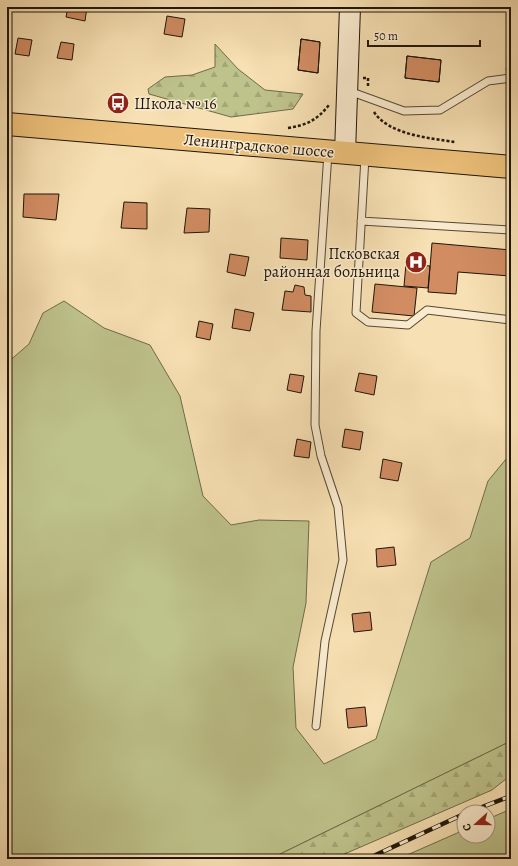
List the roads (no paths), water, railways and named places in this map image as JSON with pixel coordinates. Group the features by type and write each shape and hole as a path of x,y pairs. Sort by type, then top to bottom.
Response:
{"highway":[{"name":"Ленинградское шоссе","path":"7,124 511,166"}],"street":[{"path":"346,153 350,7"}],"lane":[{"path":"347,90 404,111 440,110 488,81 511,78"},
{"path":"346,153 361,221 356,313 368,322 408,326 427,310 511,320"},
{"path":"316,726 325,641 342,560 338,507 321,456 315,424 316,331 346,153"},
{"path":"361,221 511,230"}],"railway":[{"path":"490,804 511,796"},
{"path":"367,859 456,818"}],"place":[{"name":"Школа № 16","path":"118,103"},
{"name":"Псковская районная больница","path":"416,262"}]}
